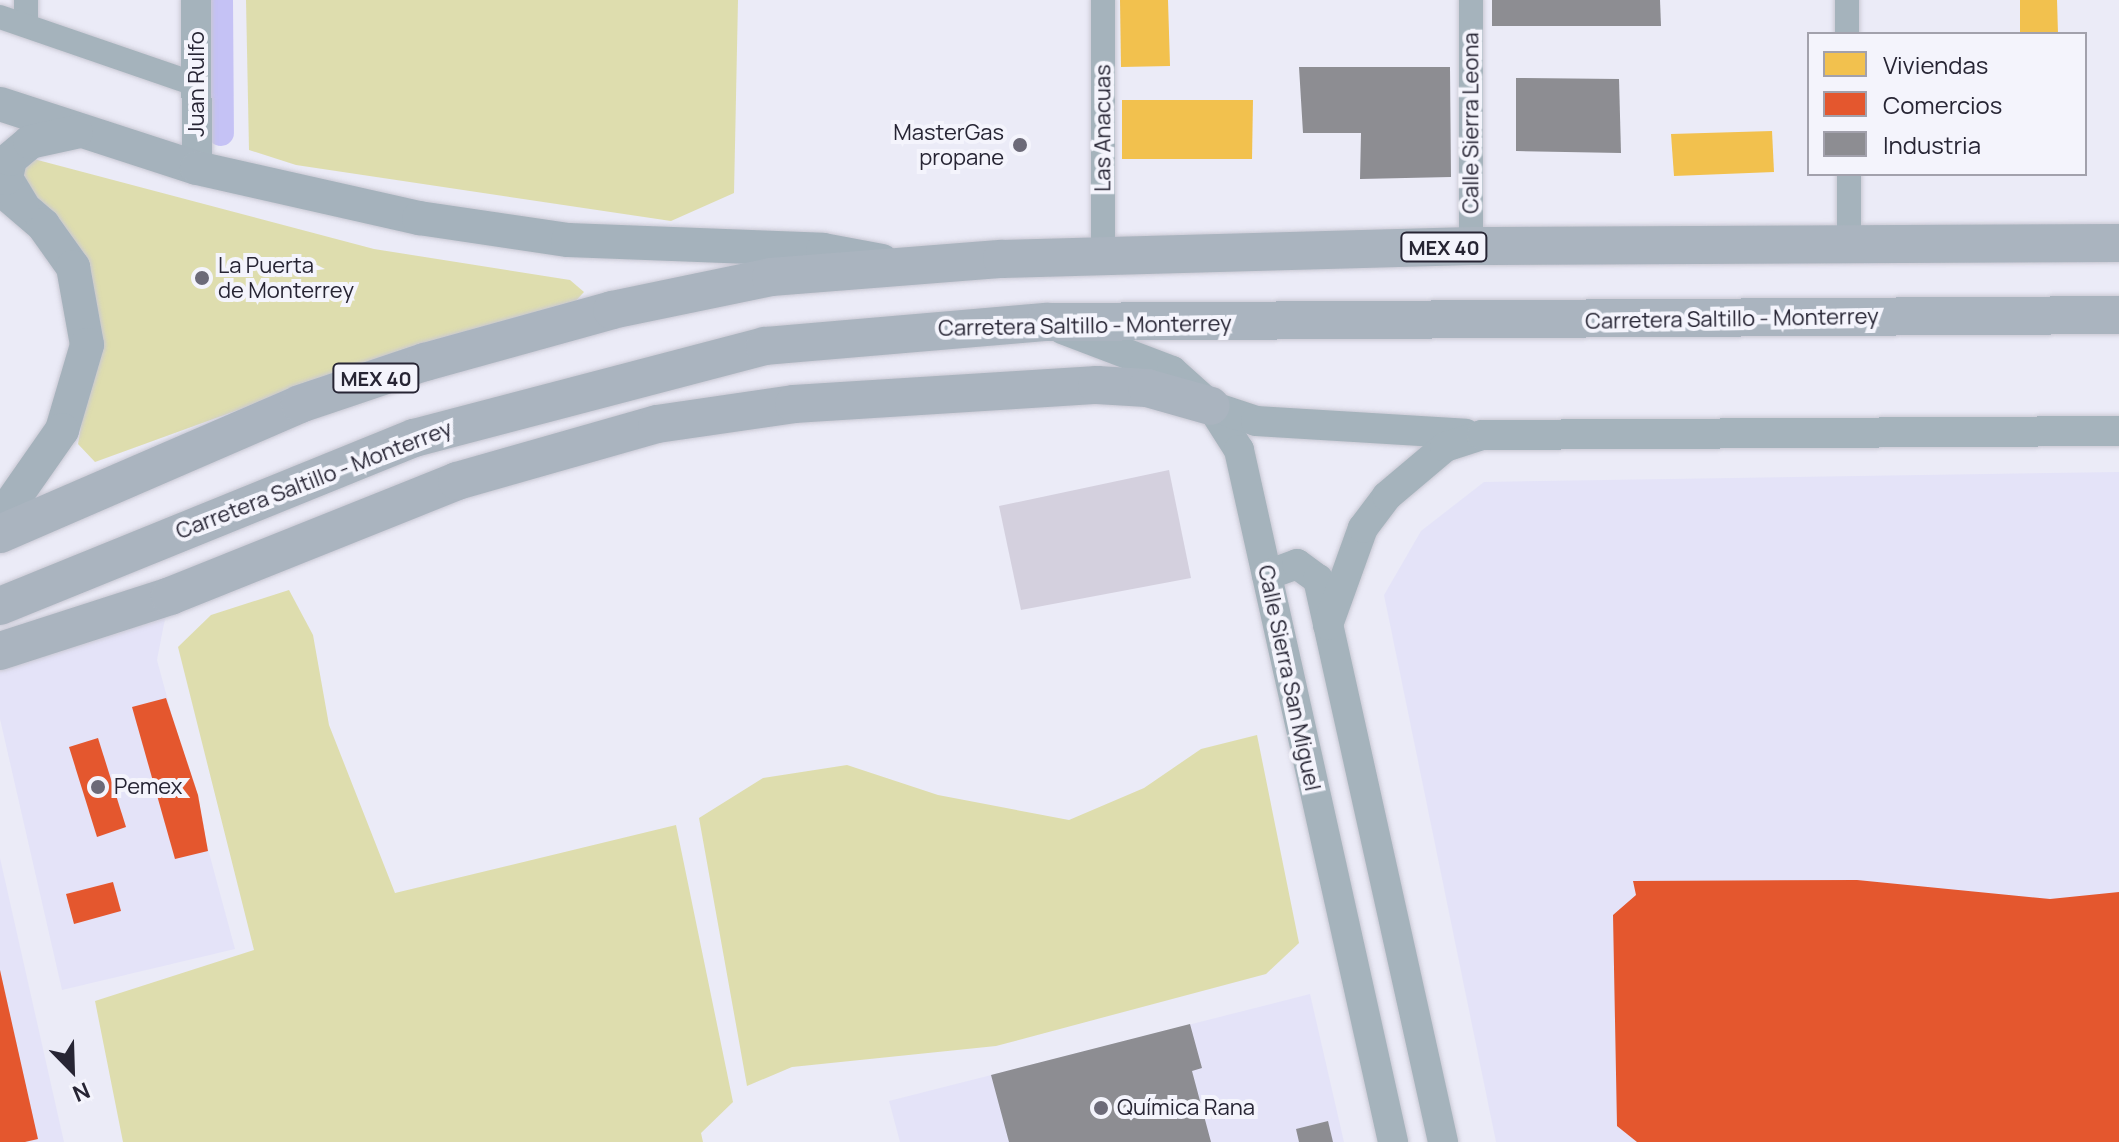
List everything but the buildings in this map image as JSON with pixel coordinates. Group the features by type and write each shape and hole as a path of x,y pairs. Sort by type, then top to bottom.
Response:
{"main road":[{"path":"0,104 76,132 197,168 319,199 553,238 823,250 902,265"},
{"path":"0,519 62,430 87,345 73,267 11,197 6,178 10,159 30,142 76,132"},
{"name":"MEX 40","path":"0,534 300,404 507,337 771,277 902,265 1103,256 1471,246 2119,243"},
{"name":"Carretera Saltillo - Monterrey","path":"0,606 414,438 765,346 1046,322 2119,315"},
{"path":"0,651 170,596 653,402 765,346"},
{"path":"457,481 657,424 794,404 1123,385 1211,406"}],"street":[{"path":"26,0 26,25"},
{"name":"Juan Rulfo","path":"196,0 197,168"},
{"name":"Las Anacuas","path":"1103,0 1103,256"},
{"name":"Calle Sierra Leona","path":"1471,0 1471,246"},
{"path":"1847,0 1847,32"},
{"path":"0,17 197,85"},
{"path":"1849,176 1849,245"},
{"name":"Calle Sierra San Miguel","path":"1046,322 1147,357 1211,406 1244,464 1393,1142"},
{"path":"1211,406 1256,421 1482,435 2119,431"},
{"path":"1328,625 1363,528 1387,496 1445,447 1482,435"},
{"path":"1267,575 1284,566 1308,569 1318,579 1443,1142"}],"shaded area":[{"path":"2119,472 2119,1142 1496,1142 1384,595 1421,531 1484,482"},
{"path":"168,603 157,660 235,949 62,990 0,719 0,658"},
{"path":"0,858 64,1142 0,1142"},
{"path":"1310,994 1344,1142 900,1142 889,1101"}],"green space":[{"path":"246,0 738,0 734,193 671,221 296,165 249,150"},
{"path":"30,158 374,249 570,280 584,292 571,306 384,357 95,462 78,444 97,335 13,166"},
{"path":"289,590 313,635 329,725 395,893 676,825 733,1102 701,1133 703,1142 123,1142 95,1001 254,950 178,647 211,615"},
{"path":"1257,735 1299,943 1266,974 996,1046 792,1067 747,1086 699,818 763,778 847,765 938,795 1069,820 1144,788 1201,749"}],"waterway":[{"path":"220,0 221,133"}],"place":[{"name":"MasterGas propane","path":"1020,145"},
{"name":"La Puerta de Monterrey","path":"202,278"},
{"name":"Pemex","path":"98,787"},
{"name":"Química Rana","path":"1101,1108"}]}
